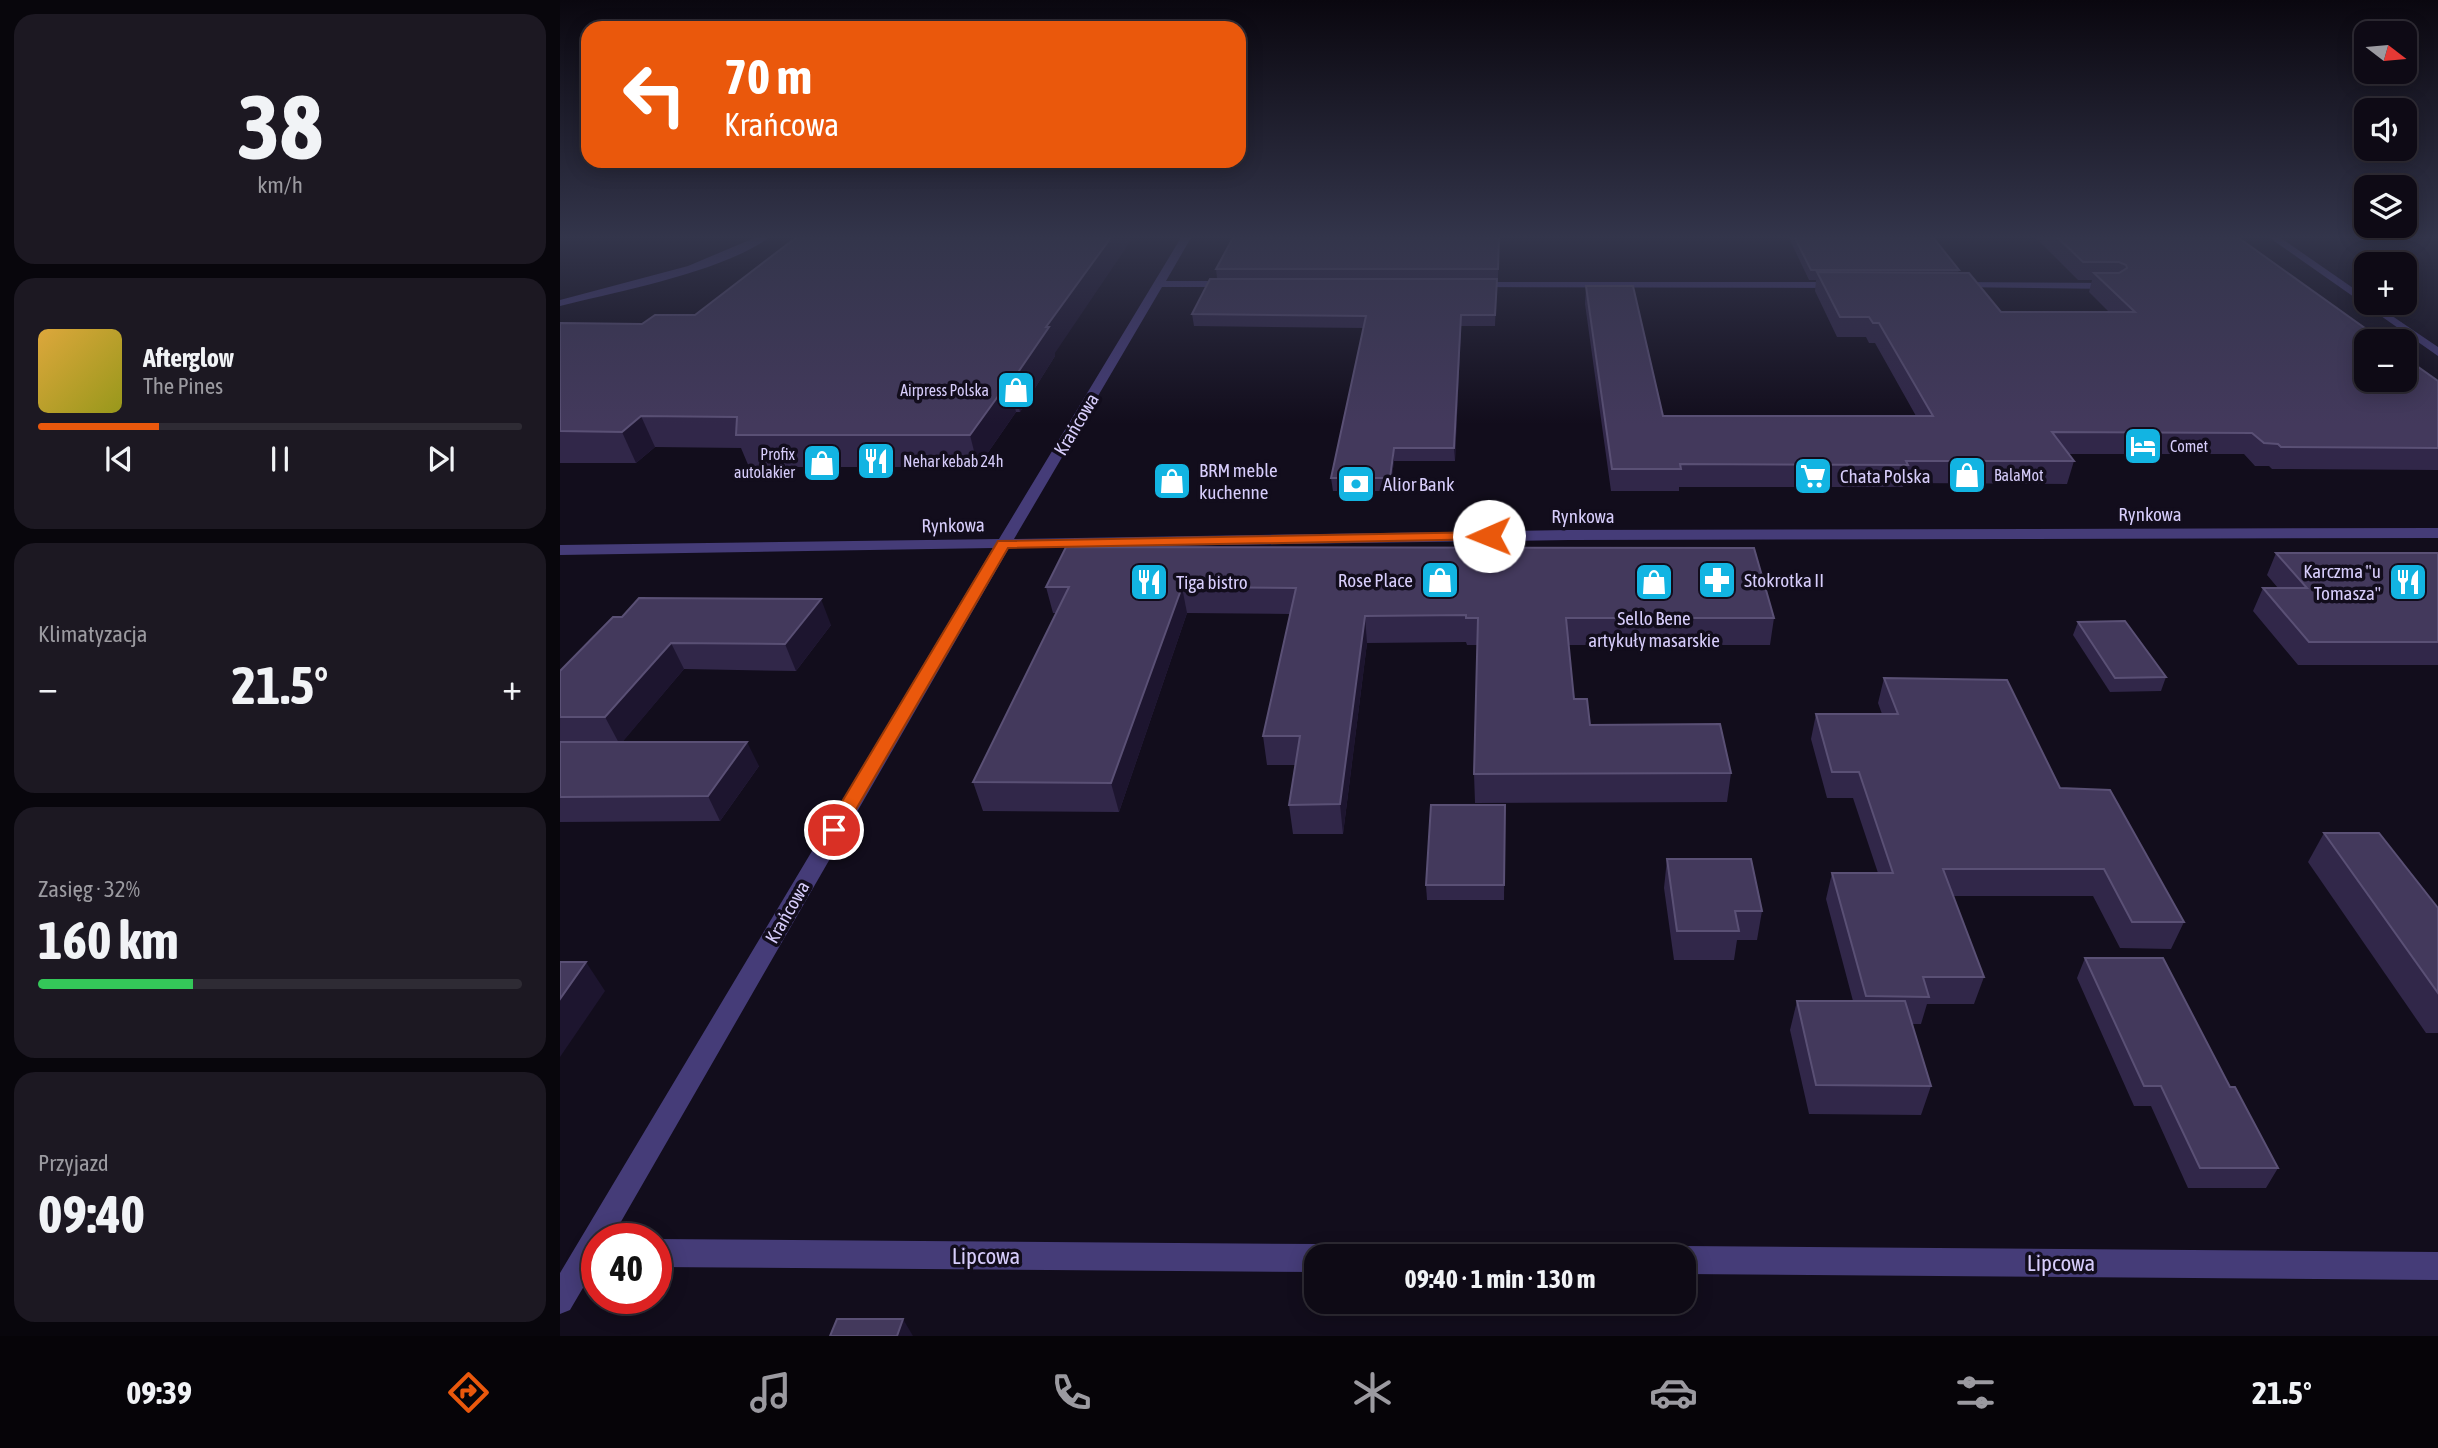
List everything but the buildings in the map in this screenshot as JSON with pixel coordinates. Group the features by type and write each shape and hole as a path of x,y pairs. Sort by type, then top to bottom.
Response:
{"street":[{"path":"560,303 578,298"},
{"name":"Krańcowa","path":"610,1223 1003,544 1150,298"},
{"path":"2384,315 2438,352"},
{"name":"Rynkowa","path":"560,550 1569,535 2438,533"},
{"name":"Lipcowa","path":"672,1253 1304,1258"},
{"name":"Lipcowa","path":"1696,1261 2438,1266"},
{"name":"Krańcowa","path":"560,1300 581,1269"}],"place":[{"name":"Airpress Polska","path":"1016,390"},
{"name":"Comet","path":"2143,446"},
{"name":"Nehar kebab 24h","path":"876,461"},
{"name":"Profix autolakier","path":"822,463"},
{"name":"BalaMot","path":"1967,475"},
{"name":"Chata Polska","path":"1813,476"},
{"name":"BRM meble kuchenne","path":"1172,481"},
{"name":"Alior Bank","path":"1356,484"},
{"name":"Rose Place","path":"1440,580"},
{"name":"Stokrotka II","path":"1717,580"},
{"name":"Tiga bistro","path":"1149,582"},
{"name":"Sello Bene artykuły masarskie","path":"1654,582"},
{"name":"Karczma \"u Tomasza\"","path":"2408,582"}],"route":[{"path":"834,830 1003,544 1489,536"}]}
